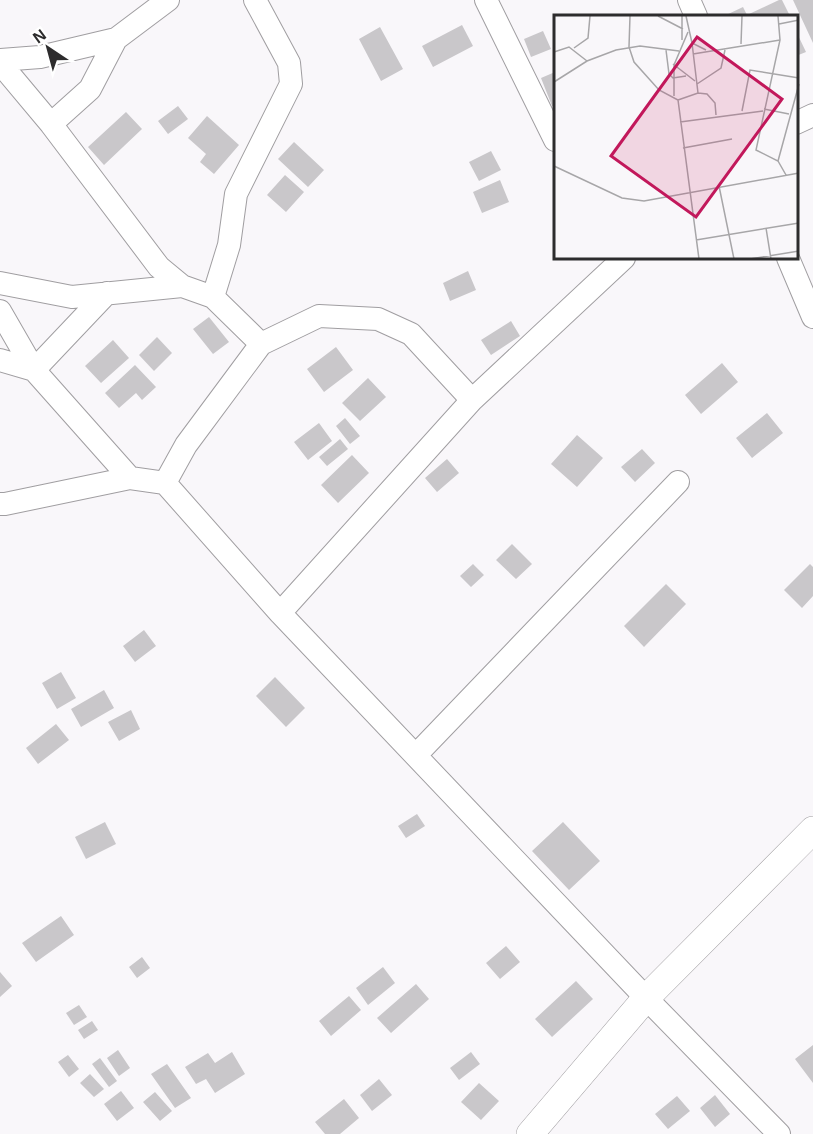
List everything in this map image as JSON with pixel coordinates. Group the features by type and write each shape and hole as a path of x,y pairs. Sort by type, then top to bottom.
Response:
{"street":[{"path":"0,61 40,57 116,39 168,0"},
{"path":"213,297 229,245 236,194 291,84 289,63 255,0"},
{"path":"486,0 554,138"},
{"path":"689,0 696,15"},
{"path":"51,124 90,89 116,39"},
{"path":"0,61 51,124 159,267 182,286 213,297 261,344"},
{"path":"798,122 813,115"},
{"path":"280,613 472,400 562,317 618,260"},
{"path":"789,260 813,316"},
{"path":"0,283 72,297 182,286"},
{"path":"34,370 107,293"},
{"path":"0,311 34,370 130,478"},
{"path":"165,483 186,445 261,344 319,316 378,319 411,334 472,400"},
{"path":"0,360 34,370"},
{"path":"0,504 130,478 165,483 280,613 646,998 779,1134"},
{"path":"416,755 678,482"},
{"path":"530,1134 646,998 812,833"}],"building":[{"path":"782,0 790,15 747,15"},
{"path":"793,0 813,0 813,43"},
{"path":"743,7 747,15 726,15"},
{"path":"462,25 473,46 433,67 422,46"},
{"path":"380,27 403,69 381,81 359,39"},
{"path":"543,31 551,49 531,57 524,39"},
{"path":"798,35 806,52 798,55"},
{"path":"554,72 554,105 552,106 541,78"},
{"path":"178,106 188,119 168,134 158,121"},
{"path":"126,112 142,129 104,165 88,147"},
{"path":"207,116 239,145 214,174 200,162 206,154 188,138"},
{"path":"294,142 324,170 308,187 278,159"},
{"path":"491,151 501,170 479,181 469,162"},
{"path":"285,175 304,192 286,212 267,195"},
{"path":"500,180 509,202 482,213 473,192"},
{"path":"468,271 476,290 450,301 443,283"},
{"path":"209,317 229,342 213,354 193,329"},
{"path":"511,321 520,336 491,355 481,340"},
{"path":"157,337 172,353 154,371 139,355"},
{"path":"113,340 129,358 101,383 85,366"},
{"path":"336,347 353,370 324,392 307,369"},
{"path":"722,363 738,382 701,414 685,395"},
{"path":"135,365 156,387 142,400 136,393 119,408 105,393"},
{"path":"368,378 386,397 360,421 342,403"},
{"path":"767,413 783,433 752,458 736,438"},
{"path":"345,418 360,436 350,444 336,426"},
{"path":"319,423 332,441 308,460 294,442"},
{"path":"577,435 603,458 577,487 551,464"},
{"path":"340,439 348,449 327,466 319,457"},
{"path":"642,449 655,463 635,482 621,467"},
{"path":"352,455 369,473 338,503 321,485"},
{"path":"447,459 459,473 437,492 425,478"},
{"path":"512,544 532,564 516,579 496,560"},
{"path":"473,564 484,575 471,587 460,576"},
{"path":"810,564 813,567 813,596 802,608 784,590"},
{"path":"666,584 686,604 644,647 624,626"},
{"path":"144,630 156,646 135,662 123,646"},
{"path":"61,672 76,698 57,709 42,683"},
{"path":"275,677 305,708 286,727 256,696"},
{"path":"104,690 114,708 81,727 71,709"},
{"path":"131,710 140,729 119,741 108,722"},
{"path":"56,724 69,740 38,764 26,748"},
{"path":"417,814 425,826 406,838 398,826"},
{"path":"105,822 116,844 86,859 75,837"},
{"path":"563,822 600,861 569,890 532,851"},
{"path":"61,916 74,935 36,962 22,943"},
{"path":"506,946 520,962 500,979 486,963"},
{"path":"142,957 150,968 137,978 129,967"},
{"path":"383,967 395,983 368,1005 356,988"},
{"path":"0,972 12,986 0,997"},
{"path":"576,981 593,999 552,1037 535,1019"},
{"path":"416,984 429,999 391,1033 377,1018"},
{"path":"349,996 361,1010 331,1036 319,1021"},
{"path":"79,1005 87,1017 74,1025 66,1013"},
{"path":"92,1021 98,1030 84,1039 78,1030"},
{"path":"813,1045 813,1083 795,1059"},
{"path":"118,1050 130,1068 119,1076 107,1058"},
{"path":"232,1052 245,1074 215,1093 206,1079 196,1084 185,1067 208,1053 215,1063"},
{"path":"471,1052 480,1064 459,1080 450,1068"},
{"path":"68,1055 79,1069 69,1077 58,1062"},
{"path":"100,1058 117,1081 109,1087 92,1064"},
{"path":"167,1064 191,1098 175,1108 151,1074"},
{"path":"90,1074 104,1089 94,1097 80,1083"},
{"path":"379,1079 392,1095 372,1111 360,1095"},
{"path":"479,1083 499,1101 481,1120 461,1102"},
{"path":"121,1091 134,1108 117,1121 104,1104"},
{"path":"155,1092 172,1111 160,1121 143,1102"},
{"path":"715,1095 730,1114 715,1127 700,1108"},
{"path":"677,1096 690,1111 668,1129 655,1114"},
{"path":"344,1099 359,1118 340,1134 325,1134 315,1122"}]}
